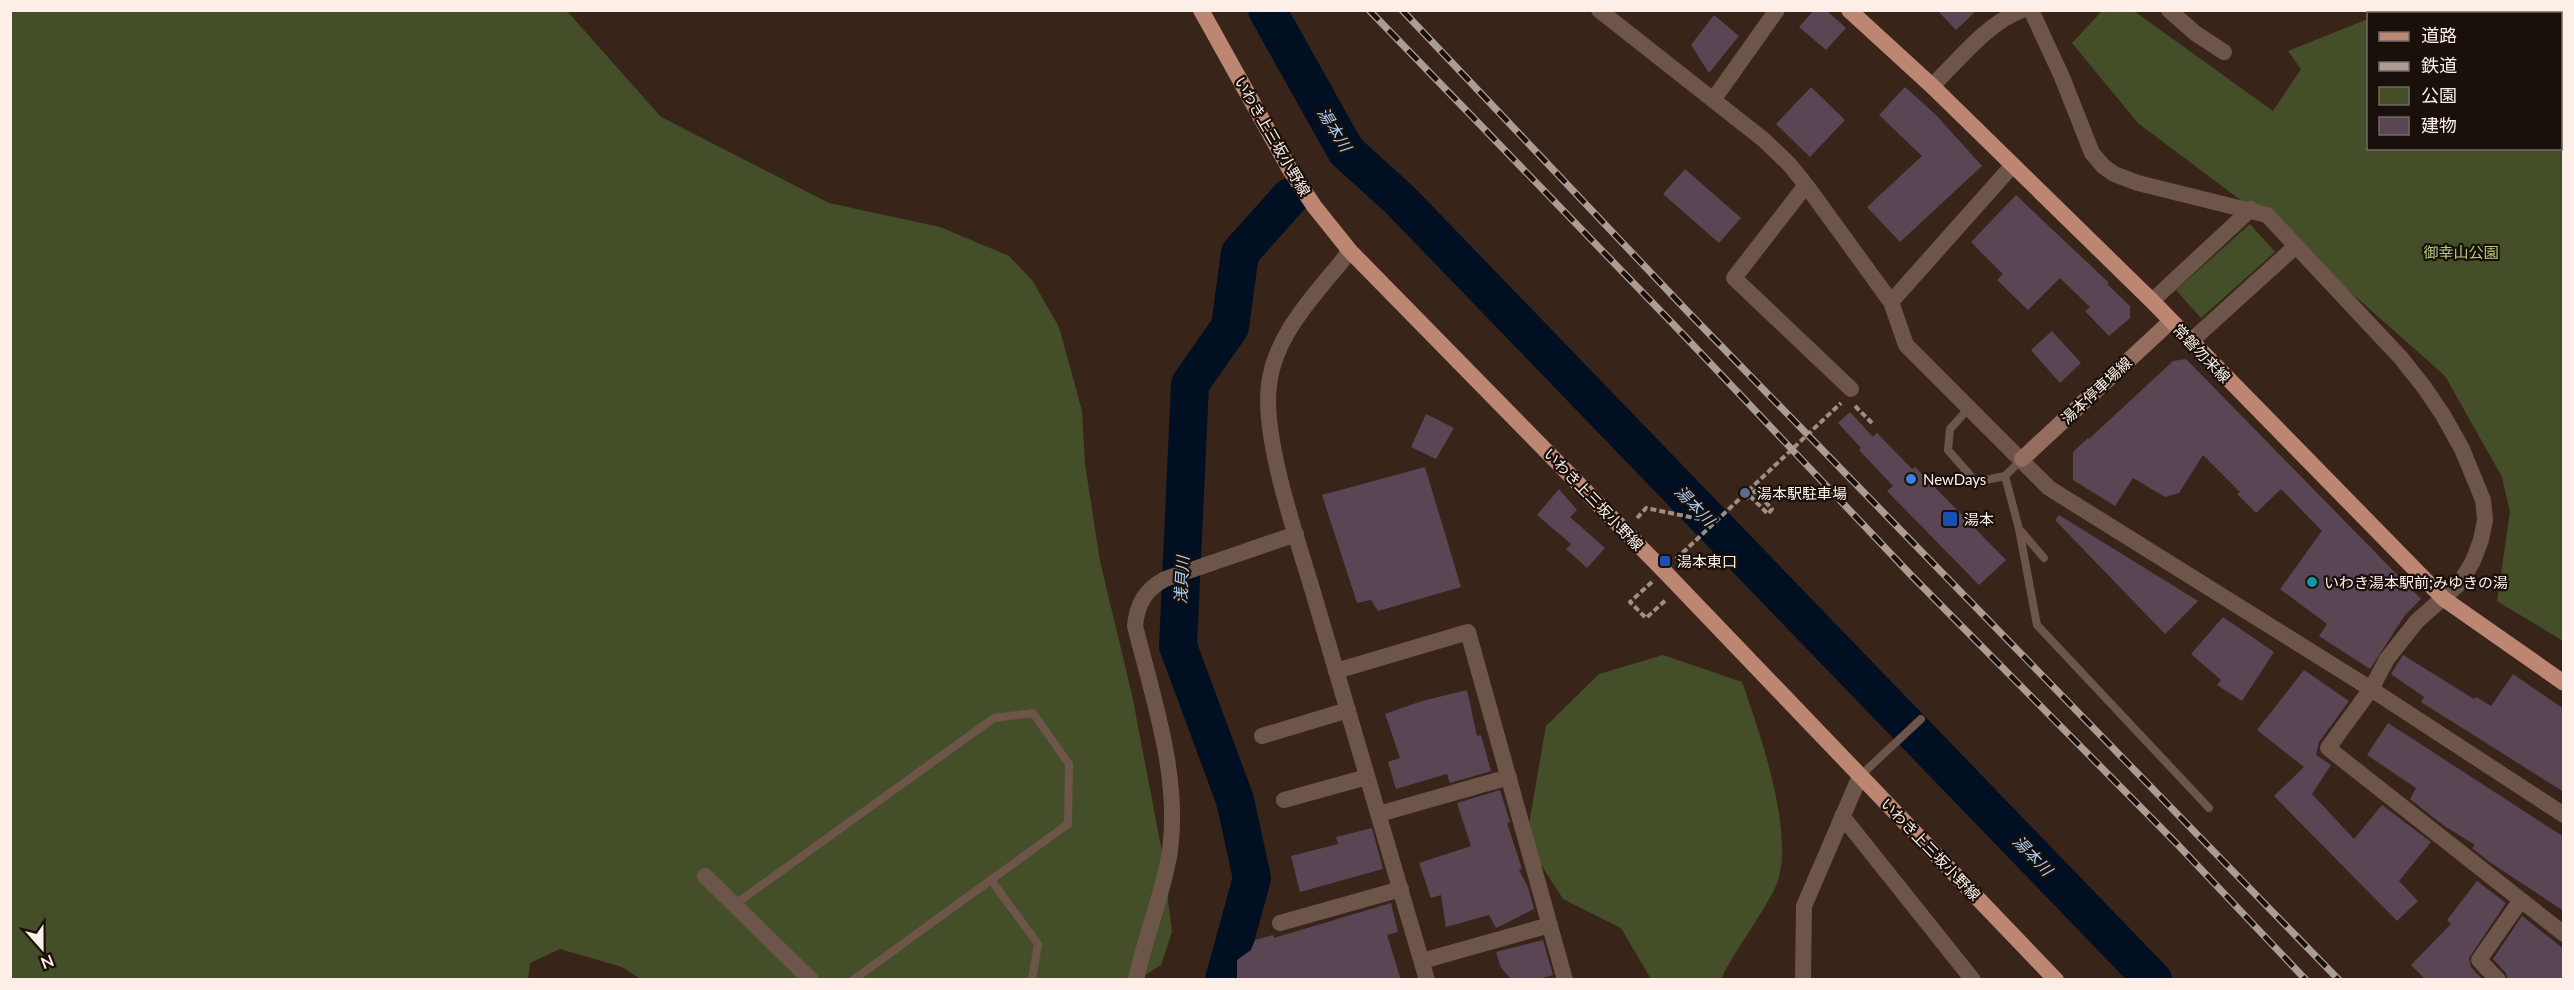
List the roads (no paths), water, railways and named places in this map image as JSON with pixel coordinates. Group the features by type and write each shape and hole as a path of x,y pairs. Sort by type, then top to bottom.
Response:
{"main road":[{"name":"いわき上三坂小野線","path":"1201,10 1289,168 1314,206 1350,251 1666,573 2056,980"},
{"name":"常磐勿来線","path":"1849,10 1932,86 2152,301 2444,598 2564,683"},
{"name":"湯本停車場線","path":"2022,459 2171,321"}],"street":[{"path":"1599,10 1764,140 1790,164 1891,302 1906,345 2049,488 2372,689 2564,814"},
{"path":"1713,100 1777,10"},
{"path":"1932,86 1987,32 2012,14 2022,10"},
{"path":"2031,10 2062,77 2092,153 2103,166 2114,174 2138,183 2251,209 2267,215 2401,358 2443,416 2462,449 2483,500 2485,520 2474,561 2460,584 2417,621 2387,659 2372,689 2328,748 2564,934"},
{"path":"2169,10 2195,33 2223,52"},
{"path":"1891,302 2012,166"},
{"path":"1806,184 1734,278 1851,397"},
{"path":"2152,301 2251,209"},
{"path":"2190,342 2296,246"},
{"path":"1350,251 1290,328 1277,354 1269,386 1270,419 1276,457 1296,534 1427,980"},
{"path":"1136,980 1170,852 1172,818 1164,743 1135,626 1136,609 1143,596 1153,585 1165,579 1296,534"},
{"path":"1336,670 1468,632 1565,980"},
{"path":"1262,736 1348,710"},
{"path":"1803,980 1804,906 1860,776"},
{"path":"1284,800 1367,777"},
{"path":"1379,814 1509,777"},
{"path":"1842,816 1973,980"},
{"path":"705,876 811,980"},
{"path":"1280,923 1401,889"},
{"path":"2499,980 2479,960 2521,900"},
{"path":"1422,961 1550,925"}],"lane":[{"path":"1969,408 1950,429 1948,450 1976,482 2005,476 2022,459"},
{"path":"2005,476 2019,529 2037,625 2209,808"},
{"path":"2019,529 2044,558"},
{"path":"733,905 994,718 1033,713 1068,764 1068,824 853,980"},
{"path":"1860,776 1921,719"},
{"path":"991,880 1038,945 1032,980"}],"waterway":[{"name":"湯本川","path":"1267,10 1346,151 1400,200 2153,980"},
{"name":"浅貝川","path":"1224,980 1252,878 1235,800 1178,646 1190,384 1230,327 1240,253 1290,197"}],"railway":[{"path":"1369,10 1675,326 1909,573 2178,845 2306,980"},
{"path":"1402,10 1688,312 2339,980"}],"place":[{"name":"NewDays","path":"1911,479"},
{"name":"湯本駅駐車場","path":"1745,493"},
{"name":"湯本","path":"1950,519"},
{"name":"湯本東口","path":"1665,561"},
{"name":"いわき湯本駅前;みゆきの湯","path":"2312,582"}],"park label":[{"name":"御幸山公園","path":"2461,252"}]}
